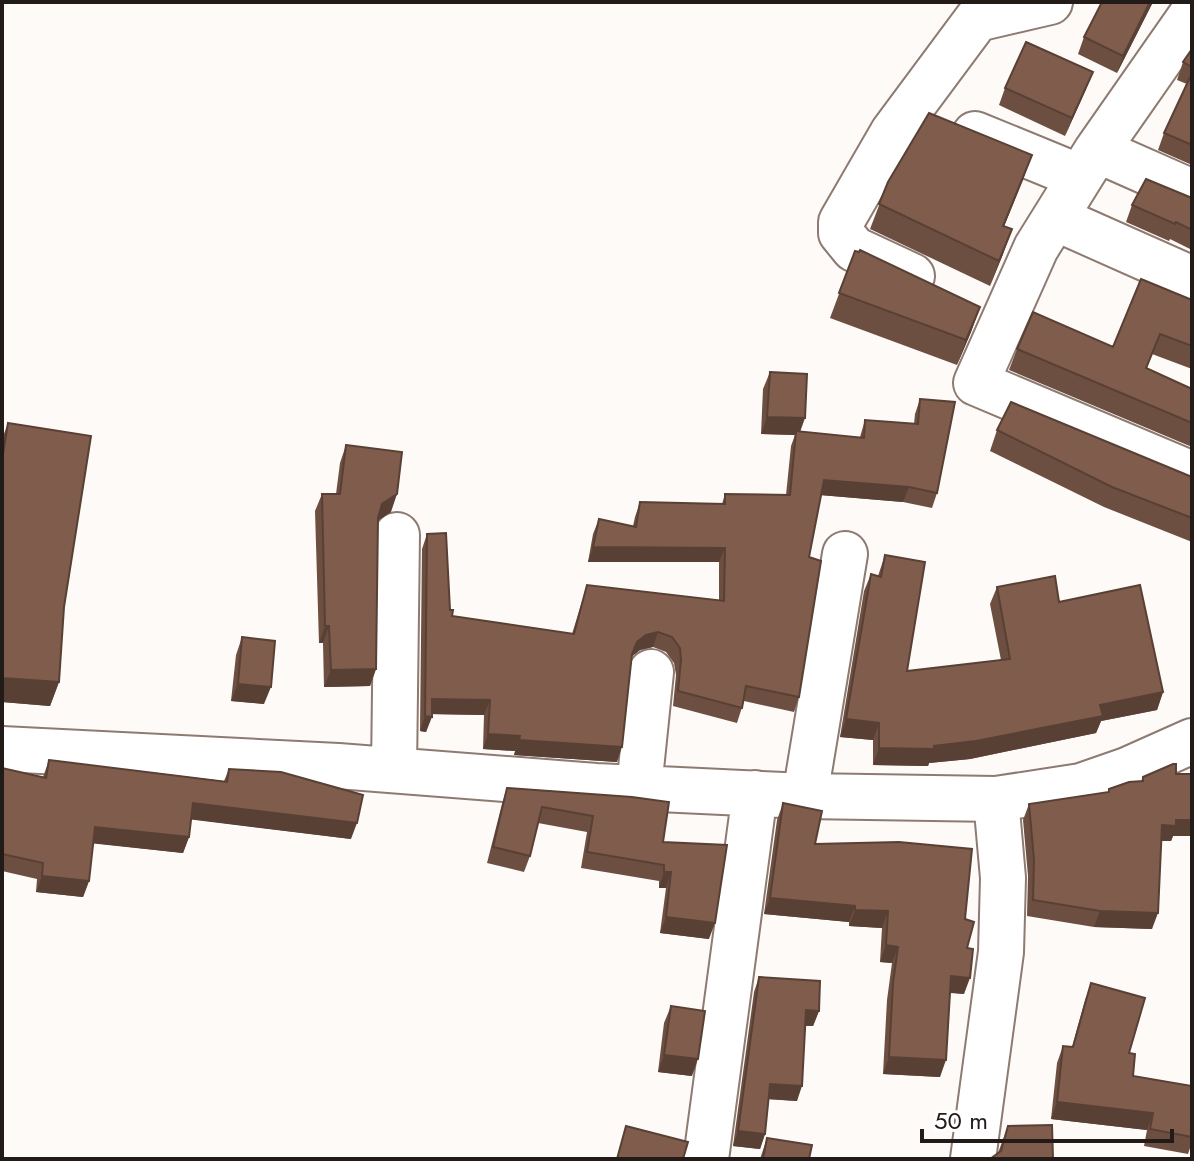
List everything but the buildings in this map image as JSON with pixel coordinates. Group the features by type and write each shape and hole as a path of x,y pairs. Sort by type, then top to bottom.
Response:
{"street":[{"path":"1004,320 854,249 841,233 841,222 893,132 977,19 1050,2"},
{"path":"1192,14 1089,164 1036,248 976,383 1192,474"},
{"path":"911,107 1089,164 1192,192"},
{"path":"1055,218 1192,279"},
{"path":"394,770 397,535"},
{"path":"805,796 845,554"},
{"path":"639,788 651,672"},
{"path":"2,749 394,770 639,788 805,796 996,799 1081,786 1127,770 1192,741"},
{"path":"706,1159 755,793"},
{"path":"973,1159 1001,952 1003,878 996,799"}]}
